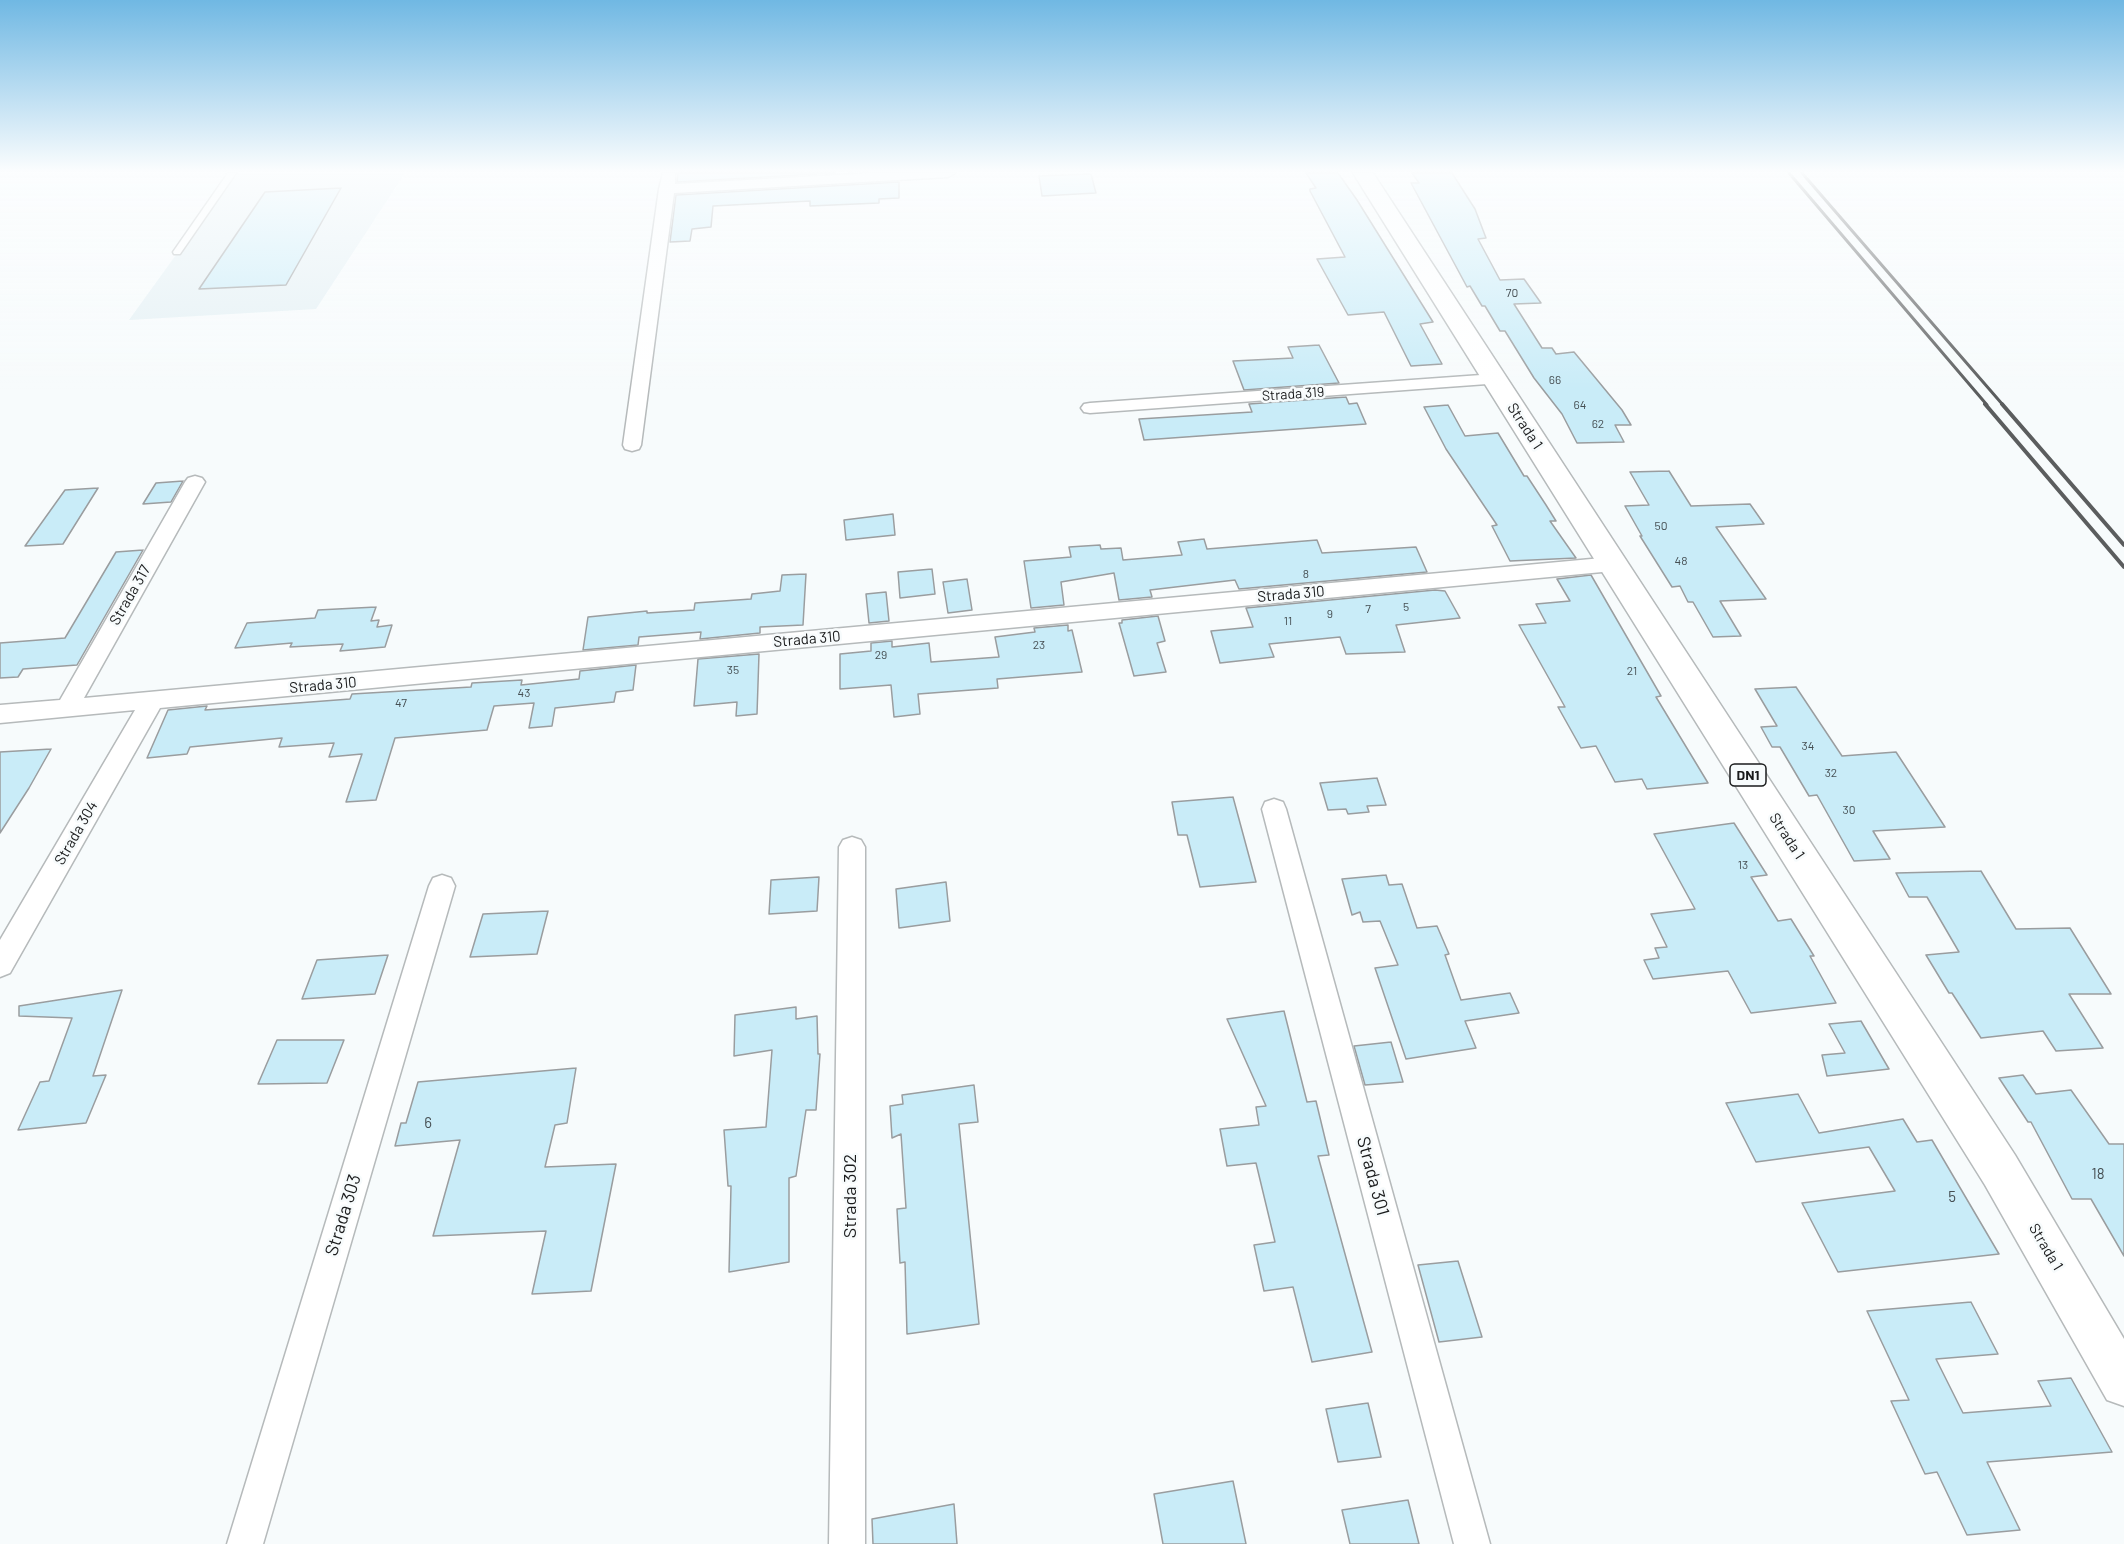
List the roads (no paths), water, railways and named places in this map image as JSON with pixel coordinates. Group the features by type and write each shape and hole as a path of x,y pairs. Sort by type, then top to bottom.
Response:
{"main road":[{"name":"Strada 1","path":"1409,245 2000,1170 2124,1383"}],"street":[{"path":"632,444 659,245"},
{"name":"Strada 319","path":"1090,408 1495,379"},
{"name":"Strada 317","path":"66,709 195,482"},
{"name":"Strada 310","path":"0,714 1613,564"},
{"name":"Strada 304","path":"0,965 152,701"},
{"name":"Strada 301","path":"1274,809 1472,1544"},
{"name":"Strada 302","path":"847,1544 852,847"},
{"name":"Strada 303","path":"245,1544 442,886"}],"lane":[{"path":"177,252 182,245"}],"railway":[{"path":"1850,245 1987,405"},
{"path":"1864,245 2003,405"},
{"path":"1985,404 2124,567"},
{"path":"2002,404 2124,545"}]}
